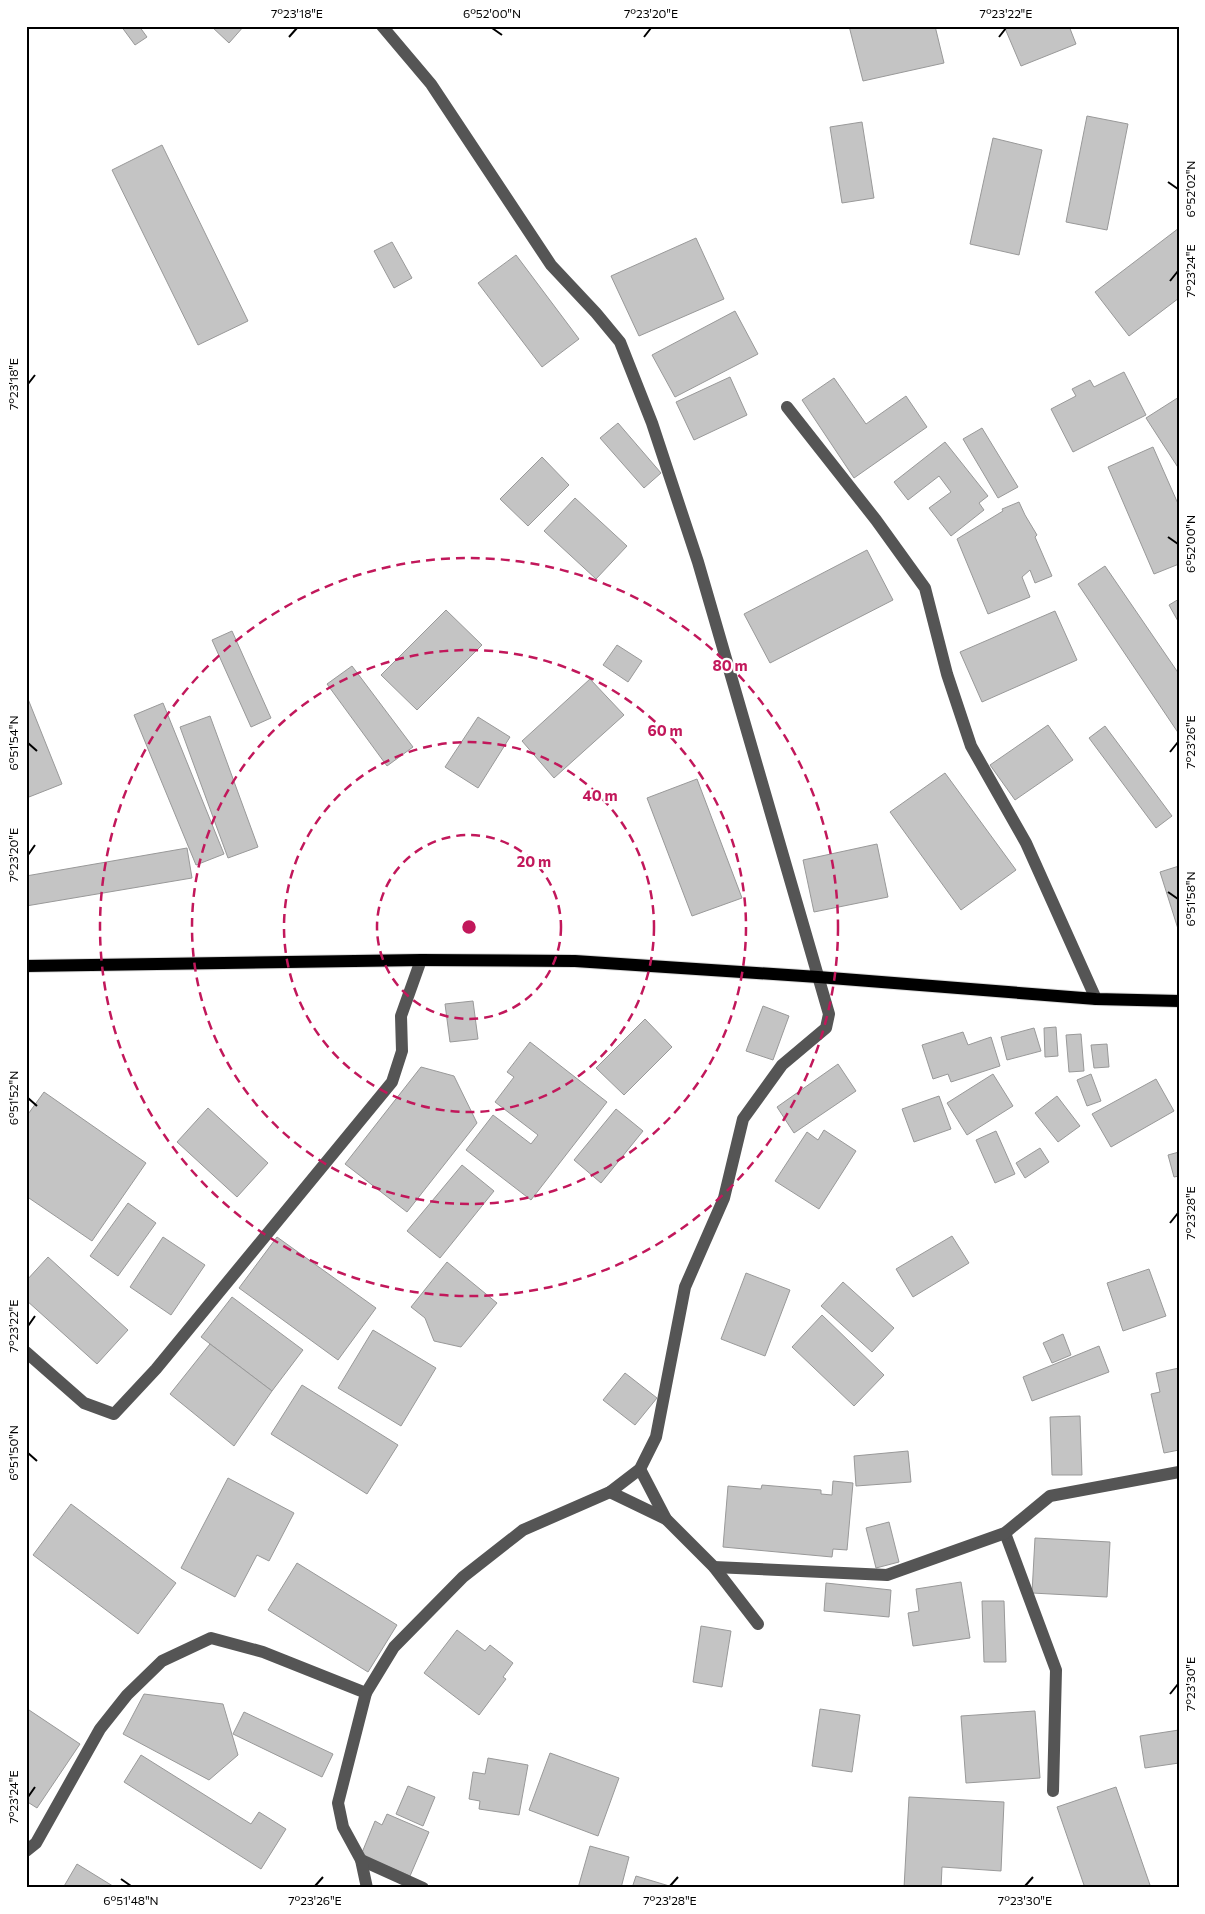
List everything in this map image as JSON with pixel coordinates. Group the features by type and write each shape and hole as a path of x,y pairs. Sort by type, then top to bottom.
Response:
{"main road":[{"path":"26,966 421,960 575,961 818,977 1096,999 1179,1001"}],"street":[{"path":"367,1888 361,1860 344,1827 338,1803 366,1693 394,1647 464,1576 523,1530 610,1492 640,1469 656,1437 684,1287 724,1198 743,1119 782,1065 826,1028 830,1014 698,562 652,423 620,342 551,265 430,84 382,26"},
{"path":"787,407 876,520 925,588 947,674 972,746 1026,843 1096,999"},
{"path":"26,1352 84,1403 114,1414 156,1369 392,1082 402,1050 401,1016 421,960"},
{"path":"640,1469 666,1519 714,1567 758,1624"},
{"path":"714,1567 887,1575 1005,1533 1050,1496 1179,1472"},
{"path":"610,1492 666,1519"},
{"path":"1005,1533 1056,1670 1053,1790"},
{"path":"31,1847 100,1729 127,1695 162,1661 210,1638 264,1652 366,1693"},
{"path":"361,1860 424,1888"}],"building":[{"path":"121,26 139,26 147,37 135,45"},
{"path":"211,26 244,26 229,43"},
{"path":"849,26 935,26 944,63 863,81"},
{"path":"1004,26 1069,26 1076,44 1021,66"},
{"path":"1087,116 1128,124 1107,230 1066,222"},
{"path":"862,122 874,198 842,203 830,127"},
{"path":"993,138 1042,150 1019,255 970,244"},
{"path":"162,145 248,321 198,345 112,170"},
{"path":"1179,228 1179,298 1129,336 1095,292"},
{"path":"696,238 724,299 639,336 611,276"},
{"path":"392,242 412,278 394,288 374,251"},
{"path":"516,255 579,339 542,367 478,283"},
{"path":"735,311 758,354 675,397 652,355"},
{"path":"1124,372 1146,415 1073,452 1051,409 1076,396 1072,389 1090,380 1094,387"},
{"path":"730,377 747,415 694,440 676,402"},
{"path":"834,378 866,424 906,396 927,427 854,478 802,400"},
{"path":"1179,397 1179,469 1146,418"},
{"path":"618,423 661,473 644,488 600,438"},
{"path":"982,428 1018,487 998,498 963,439"},
{"path":"945,442 988,496 979,503 984,510 951,536 929,508 951,492 939,476 908,500 894,482"},
{"path":"1153,447 1179,506 1179,564 1154,574 1108,467"},
{"path":"542,457 569,485 528,526 500,499"},
{"path":"575,498 627,546 596,579 544,531"},
{"path":"1019,502 1037,535 1035,537 1052,576 1035,583 1030,570 1022,577 1030,597 988,614 957,539 1003,511 1002,509"},
{"path":"867,550 893,600 770,663 744,614"},
{"path":"1105,566 1179,674 1179,734 1078,584"},
{"path":"1179,599 1179,623 1169,605"},
{"path":"446,610 482,645 417,710 381,675"},
{"path":"1055,611 1077,660 982,702 960,652"},
{"path":"232,631 271,718 251,727 212,640"},
{"path":"617,645 642,661 628,682 603,665"},
{"path":"352,666 413,747 387,766 327,684"},
{"path":"590,679 624,715 554,778 522,741"},
{"path":"26,694 62,784 29,797 26,789"},
{"path":"163,703 224,854 196,865 134,715"},
{"path":"210,716 258,847 228,858 180,727"},
{"path":"478,717 510,737 478,788 445,767"},
{"path":"1048,725 1073,760 1015,800 990,765"},
{"path":"1105,726 1172,816 1156,828 1089,738"},
{"path":"945,773 1016,870 961,910 890,812"},
{"path":"697,779 742,898 692,916 647,798"},
{"path":"877,844 888,897 814,912 803,860"},
{"path":"187,848 192,878 26,906 26,876"},
{"path":"1179,866 1179,932 1160,872"},
{"path":"473,1001 478,1039 450,1042 445,1004"},
{"path":"763,1006 789,1016 773,1060 746,1051"},
{"path":"645,1019 672,1047 624,1095 596,1068"},
{"path":"1056,1027 1058,1056 1045,1057 1044,1028"},
{"path":"1034,1028 1041,1051 1007,1060 1001,1037"},
{"path":"963,1032 968,1045 991,1037 1000,1066 951,1082 948,1074 933,1079 922,1045"},
{"path":"1081,1034 1084,1071 1069,1072 1066,1035"},
{"path":"530,1042 607,1102 531,1200 466,1150 493,1115 531,1144 538,1135 495,1102 514,1077 507,1072"},
{"path":"1107,1044 1109,1067 1094,1068 1091,1045"},
{"path":"838,1064 856,1091 794,1133 777,1107"},
{"path":"421,1067 454,1076 477,1123 407,1212 345,1164"},
{"path":"993,1074 1013,1106 967,1135 947,1103"},
{"path":"1091,1074 1101,1101 1087,1106 1077,1080"},
{"path":"1156,1079 1174,1111 1111,1147 1092,1114"},
{"path":"44,1092 146,1163 92,1241 26,1196 26,1117"},
{"path":"939,1096 951,1129 914,1142 902,1109"},
{"path":"1057,1096 1080,1126 1058,1142 1035,1113"},
{"path":"208,1108 268,1163 237,1197 177,1142"},
{"path":"616,1109 643,1131 601,1183 574,1160"},
{"path":"824,1130 856,1151 819,1209 775,1181 807,1132 818,1140"},
{"path":"996,1131 1015,1174 995,1183 976,1140"},
{"path":"1040,1148 1049,1162 1025,1178 1016,1163"},
{"path":"1179,1152 1179,1176 1174,1177 1168,1155"},
{"path":"462,1165 494,1191 440,1258 407,1231"},
{"path":"128,1203 156,1223 118,1276 90,1256"},
{"path":"952,1236 969,1263 913,1297 896,1269"},
{"path":"163,1237 205,1265 171,1315 130,1287"},
{"path":"277,1237 376,1308 338,1360 239,1288"},
{"path":"48,1257 128,1330 97,1364 26,1300 26,1281"},
{"path":"447,1262 497,1303 461,1347 434,1341 425,1318 411,1307"},
{"path":"1149,1269 1166,1316 1123,1331 1107,1283"},
{"path":"746,1273 790,1290 765,1356 721,1339"},
{"path":"843,1282 894,1328 872,1352 821,1306"},
{"path":"232,1297 303,1350 272,1391 201,1337"},
{"path":"822,1315 884,1375 854,1406 792,1347"},
{"path":"373,1330 436,1368 401,1426 338,1388"},
{"path":"1063,1334 1071,1355 1052,1363 1043,1343"},
{"path":"210,1344 272,1391 234,1446 170,1394"},
{"path":"1099,1346 1109,1372 1032,1401 1023,1377"},
{"path":"1179,1368 1179,1450 1164,1453 1151,1394 1160,1392 1156,1373"},
{"path":"625,1373 657,1398 635,1425 603,1400"},
{"path":"302,1385 398,1445 367,1494 271,1434"},
{"path":"1080,1416 1082,1475 1052,1475 1050,1417"},
{"path":"908,1451 911,1482 856,1486 854,1456"},
{"path":"228,1478 294,1513 269,1561 257,1555 235,1597 181,1568"},
{"path":"833,1481 853,1483 847,1550 833,1549 832,1557 723,1547 728,1486 761,1489 762,1485 821,1490 821,1494 832,1495"},
{"path":"71,1504 176,1583 138,1634 33,1555"},
{"path":"889,1522 899,1562 876,1568 866,1528"},
{"path":"1035,1538 1110,1542 1107,1597 1032,1593"},
{"path":"297,1563 397,1625 368,1672 268,1610"},
{"path":"961,1582 970,1638 913,1646 908,1613 919,1611 916,1589"},
{"path":"826,1583 891,1590 889,1617 824,1611"},
{"path":"982,1601 1004,1601 1006,1662 984,1662"},
{"path":"701,1626 731,1631 722,1687 693,1682"},
{"path":"457,1630 485,1651 490,1645 513,1663 503,1677 506,1679 479,1715 424,1673"},
{"path":"144,1694 223,1704 238,1755 209,1780 123,1734"},
{"path":"26,1708 80,1744 37,1808 26,1801"},
{"path":"820,1709 860,1715 852,1772 812,1766"},
{"path":"1035,1711 1040,1778 966,1783 961,1716"},
{"path":"244,1712 333,1754 322,1777 233,1734"},
{"path":"1179,1730 1179,1763 1145,1768 1140,1736"},
{"path":"550,1753 619,1778 598,1836 529,1810"},
{"path":"141,1755 251,1824 259,1812 286,1829 261,1869 124,1782"},
{"path":"488,1758 528,1765 519,1815 479,1809 480,1801 469,1799 473,1772 485,1774"},
{"path":"408,1786 435,1797 423,1826 396,1814"},
{"path":"1116,1787 1151,1888 1085,1888 1057,1807"},
{"path":"909,1797 1004,1802 1001,1871 942,1867 941,1888 904,1888"},
{"path":"387,1814 429,1832 410,1876 361,1855 375,1821 382,1825"},
{"path":"590,1846 629,1857 621,1888 578,1888"},
{"path":"77,1864 116,1888 63,1888"},
{"path":"636,1876 676,1888 632,1888"}]}
